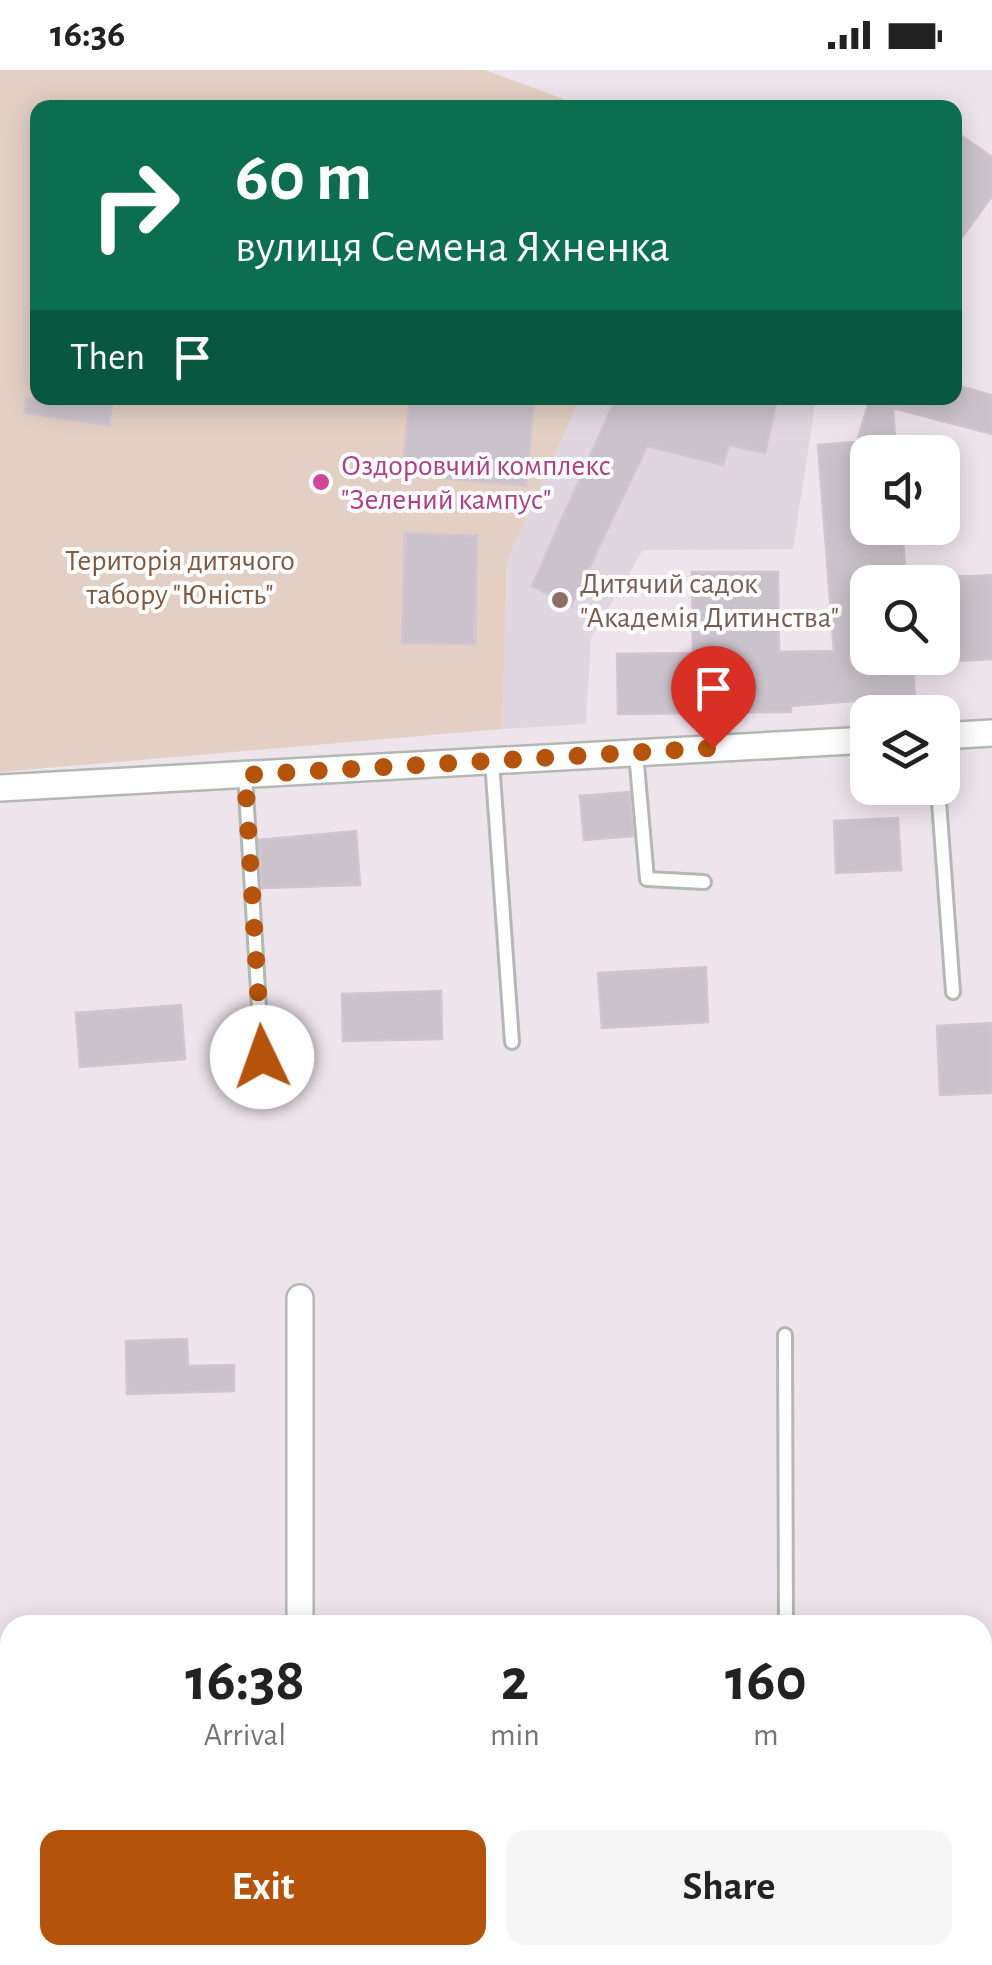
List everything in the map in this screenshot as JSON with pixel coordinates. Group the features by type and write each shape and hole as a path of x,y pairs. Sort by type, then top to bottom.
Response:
{"street":[{"path":"960,735 992,733"},
{"path":"0,788 850,741"},
{"path":"300,1298 300,1615"}],"lane":[{"path":"636,753 647,880 704,882"},
{"path":"492,761 512,1042"},
{"path":"245,775 262,1057"},
{"path":"939,805 953,992"},
{"path":"785,1335 786,1615"}],"shaded area":[{"name":"Дитячий садок \"Академія Дитинства\"","path":"577,405 815,405 793,549 643,550 591,638 586,724 502,729 507,561"}],"green space":[{"name":"Територія дитячого табору \"Юність\"","path":"0,70 485,70 566,100 30,100 30,405 577,405 507,561 502,729 0,772"}],"building":[{"path":"962,136 992,157 992,196 962,237"},
{"path":"962,387 992,395 992,434 893,408 895,435 859,435 868,405 962,405"},
{"path":"26,398 30,398 30,405 112,405 109,425 25,413"},
{"path":"409,405 533,405 526,486 402,474"},
{"path":"613,405 775,405 765,453 729,445 723,465 647,446 571,606 532,586"},
{"path":"850,443 850,545 903,545 905,565 850,565 850,675 913,675 915,695 850,695 850,701 791,706 791,712 618,714 617,654 693,653 692,572 778,572 779,652 834,651 818,445"},
{"path":"405,534 477,536 475,644 402,643"},
{"path":"992,575 992,659 960,661 960,577"},
{"path":"629,792 633,836 584,840 580,796"},
{"path":"898,818 901,870 836,873 834,821"},
{"path":"356,831 360,885 262,888 259,840"},
{"path":"706,967 708,1022 602,1028 598,973"},
{"path":"441,991 442,1039 343,1041 342,994"},
{"path":"181,1005 185,1059 80,1067 76,1013"},
{"path":"992,1023 992,1093 940,1095 937,1026"},
{"path":"187,1339 188,1366 234,1365 234,1391 127,1394 126,1341"}],"place":[{"name":"Оздоровчий комплекс \"Зелений кампус\"","path":"321,482"},
{"name":"Дитячий садок \"Академія Дитинства\"","path":"560,600"}],"route":[{"path":"262,1057 245,775 713,748"}]}
